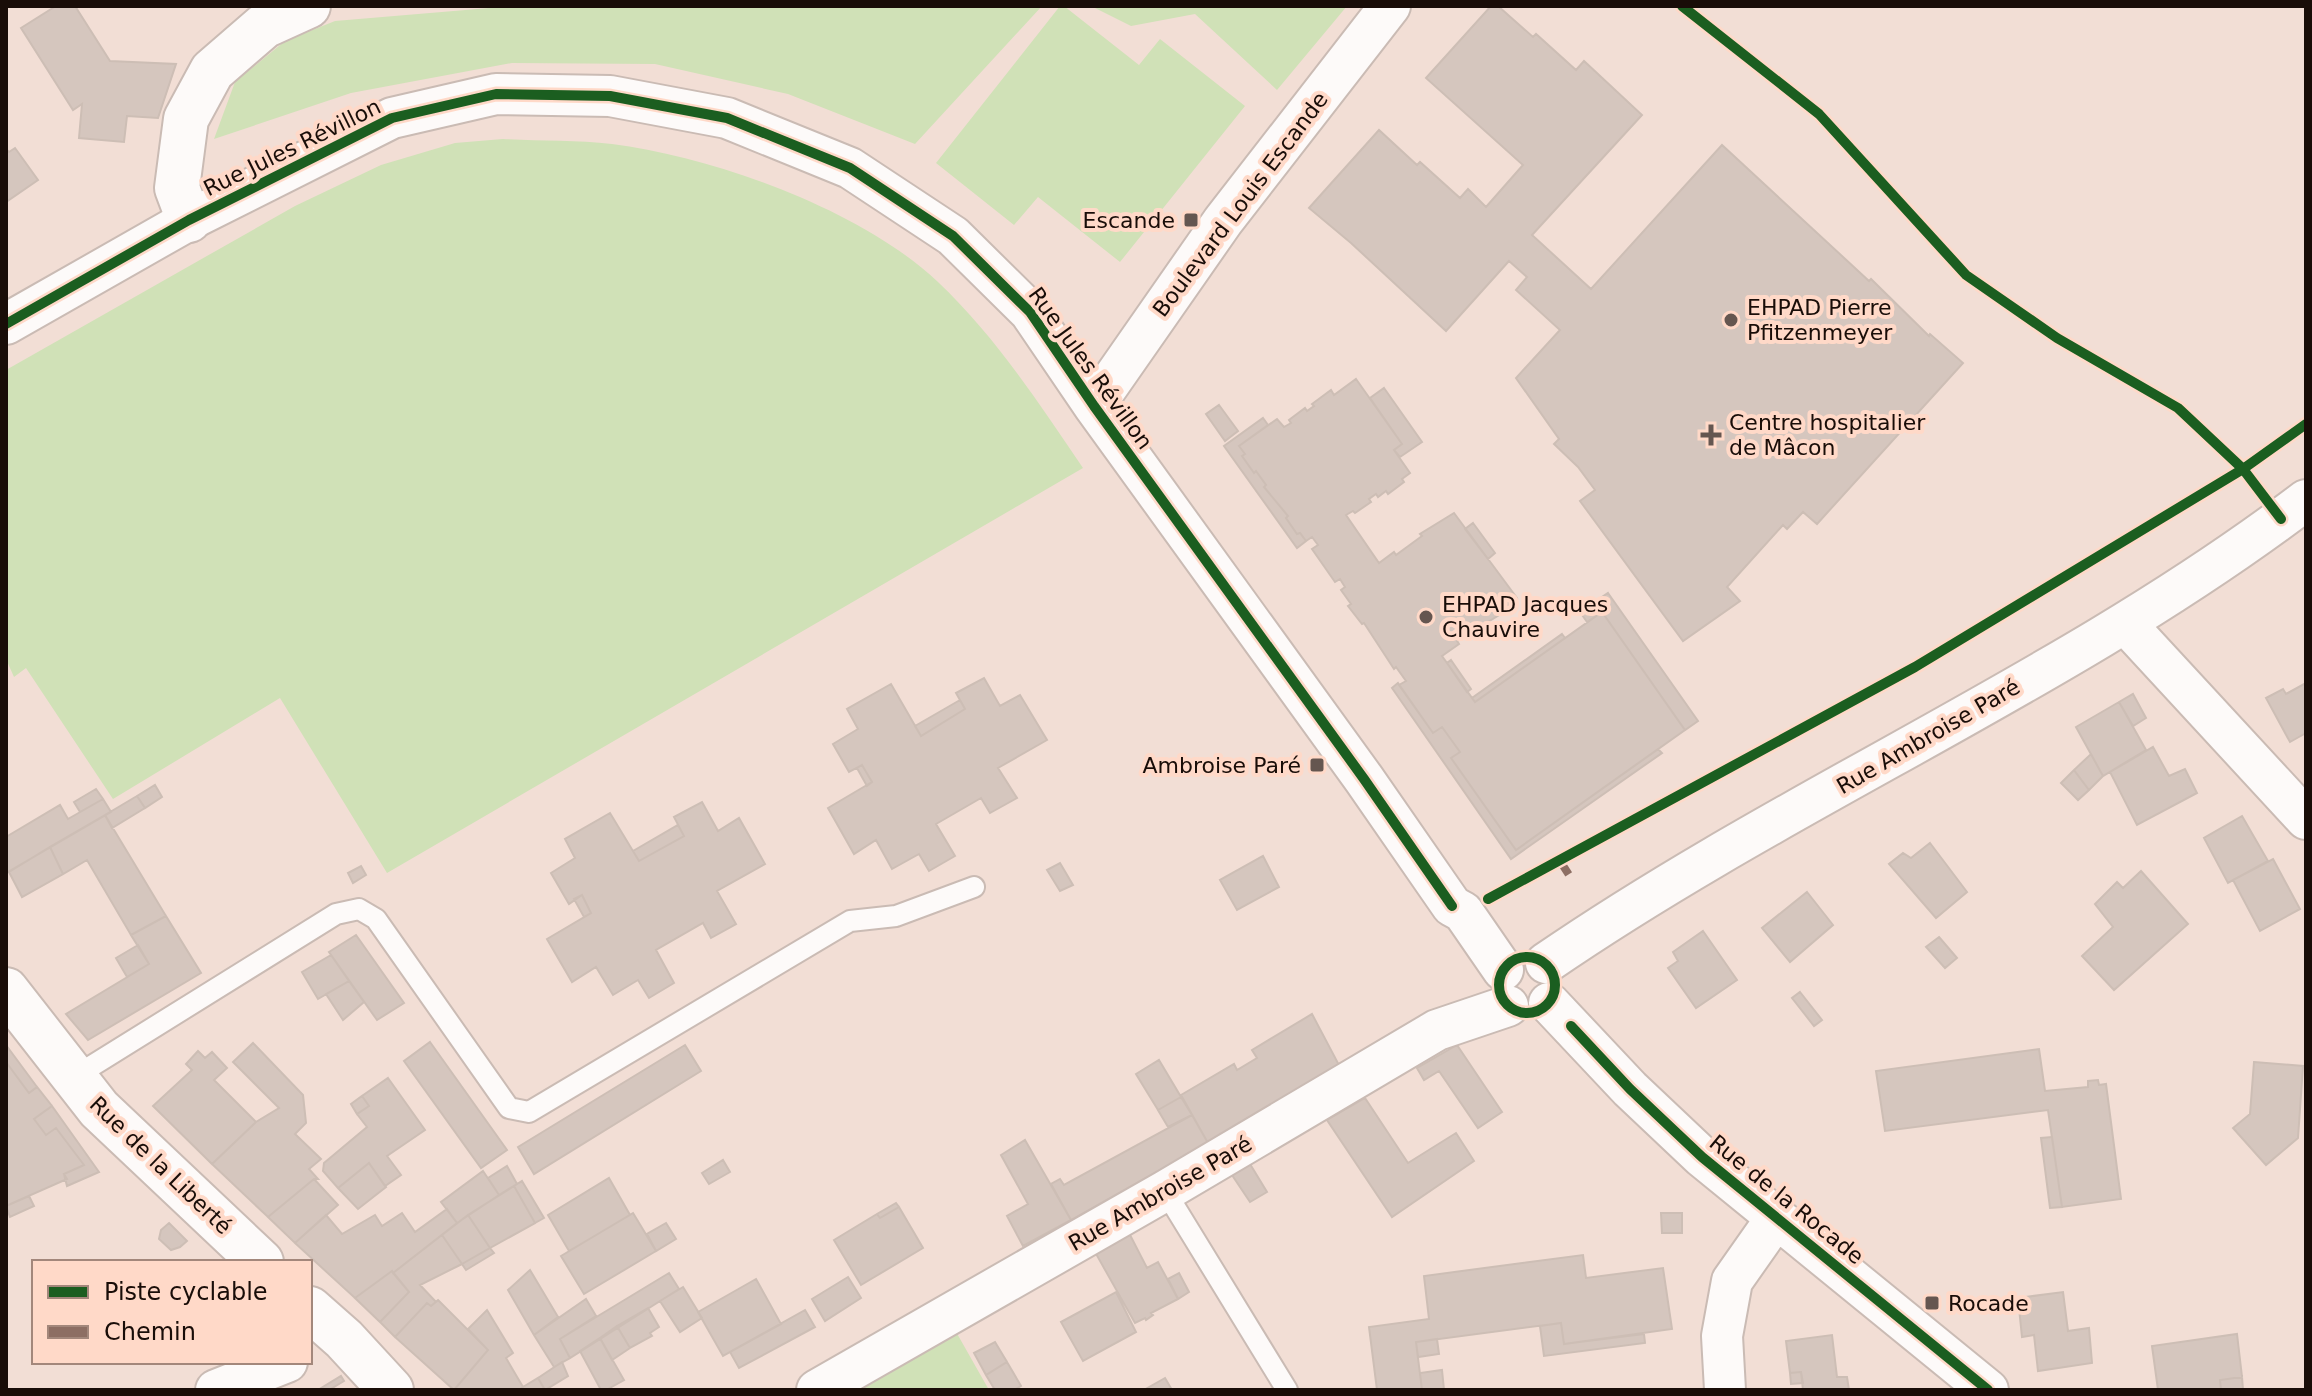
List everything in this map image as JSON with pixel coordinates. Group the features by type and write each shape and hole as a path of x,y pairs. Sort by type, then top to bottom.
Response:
{"street":[{"path":"189,220 177,188 186,119 212,71 264,26 308,6"},
{"name":"Boulevard Louis Escande","path":"1094,406 1223,221 1390,6"},
{"name":"Rue Jules Révillon","path":"6,324 189,220 392,118 496,94 610,96 727,118 850,168 953,236 1030,312 1452,906 1463,912 1506,988"},
{"name":"Rue Ambroise Paré","path":"1546,963 1597,928 1739,842 2125,623 2306,500"},
{"path":"2125,623 2306,819"},
{"path":"1537,958 1546,963 1555,978 1556,987 1549,1003 1532,1013 1515,1011 1506,988 1515,959 1537,958"},
{"name":"Rue Ambroise Paré","path":"817,1390 1165,1191 1506,988"},
{"name":"Rue de la Liberté","path":"6,990 99,1109 259,1260"},
{"name":"Rue de la Rocade","path":"1549,1003 1630,1089 1702,1157 1988,1390"},
{"path":"1725,1390 1722,1336 1732,1281 1777,1217"},
{"path":"312,1313 327,1346 391,1390"},
{"path":"216,1390 282,1364"}],"lane":[{"path":"74,1077 336,914 359,909 376,919 509,1108 529,1112 850,921 896,916 974,887"},
{"path":"1165,1191 1287,1390"}],"green space":[{"path":"512,6 1042,6 915,144 788,94 655,64 512,63 351,93 214,139 235,82 285,41 335,21"},
{"path":"1060,6 1139,65 1160,39 1245,106 1120,262 1038,197 1014,225 936,163"},
{"path":"1091,6 1347,6 1277,90 1195,14 1131,26"},
{"path":"503,139 612,144 696,161 785,191 869,232 938,282 979,325 1083,468 387,873 280,698 113,799 26,668 14,677 6,659 6,370 295,206 381,165 455,143"},
{"path":"955,1330 989,1390 852,1390"}],"building":[{"path":"56,6 75,6 110,61 176,64 158,118 127,116 124,142 79,138 82,104 73,110 21,28"},
{"name":"EHPAD Pierre Pfitzenmeyer","path":"1491,6 1498,6 1533,37 1536,34 1576,70 1584,61 1642,115 1532,235 1591,289 1722,145 1869,281 1871,279 1929,336 1963,363 1817,524 1803,512 1787,529 1783,525 1727,587 1740,601 1683,641 1580,501 1595,490 1578,467 1554,444 1559,439 1516,378 1560,330 1516,290 1527,277 1509,261 1446,331 1309,208 1379,130 1460,198 1468,189 1486,207 1523,165 1426,78"},
{"path":"15,148 38,180 6,202 6,149 9,152"},
{"name":"EHPAD Jacques Chauvire","path":"1356,379 1402,444 1394,450 1410,473 1388,494 1386,491 1378,497 1376,494 1369,499 1371,502 1346,515 1379,563 1394,552 1396,555 1422,536 1420,534 1454,513 1517,598 1502,610 1504,612 1457,641 1459,644 1442,656 1475,702 1602,612 1685,730 1516,850 1451,758 1460,752 1442,727 1433,733 1399,685 1406,681 1348,606 1351,604 1341,590 1345,587 1340,579 1335,582 1312,549 1318,545 1312,537 1306,541 1300,533 1297,534 1286,518 1288,516 1242,456 1245,454 1239,446 1277,419 1284,427 1291,423 1289,420 1305,408 1307,411 1314,406 1312,404 1331,390 1334,395"},
{"path":"1384,388 1422,442 1400,457 1394,450 1402,444 1370,398"},
{"path":"1219,405 1238,431 1225,441 1206,414"},
{"path":"1263,418 1268,425 1239,446 1245,454 1242,456 1288,516 1286,518 1297,534 1300,533 1306,541 1297,548 1224,446"},
{"path":"1473,523 1495,553 1488,559 1465,529"},
{"path":"1608,593 1698,721 1685,730 1602,612 1587,622 1580,612"},
{"path":"1562,634 1565,638 1475,702 1472,698"},
{"path":"1451,660 1471,689 1467,692 1447,663"},
{"path":"984,678 1000,706 1020,695 1047,740 998,768 1017,798 990,813 981,798 936,824 955,856 929,871 919,854 892,869 876,840 854,854 828,808 872,782 862,765 849,772 833,744 858,729 847,709 891,684 921,736 965,709 956,693"},
{"path":"1398,683 1433,733 1442,727 1460,752 1451,758 1516,850 1658,749 1662,753 1511,859 1392,688"},
{"path":"2306,683 2306,733 2290,742 2266,698 2283,689 2286,694"},
{"path":"2133,694 2146,718 2133,726 2119,702"},
{"path":"960,700 965,709 921,736 915,726"},
{"path":"2119,702 2146,750 2103,776 2076,727"},
{"path":"2153,747 2169,776 2185,769 2197,793 2137,825 2110,772"},
{"path":"2091,754 2103,776 2089,790 2074,770"},
{"path":"862,765 872,782 867,786 857,768"},
{"path":"2074,770 2089,790 2078,800 2061,783"},
{"path":"155,785 162,797 145,808 137,796"},
{"path":"96,789 103,799 80,812 74,802"},
{"path":"137,796 145,808 112,828 105,815"},
{"path":"103,799 111,812 6,873 6,837 60,805 68,819"},
{"path":"702,802 718,831 739,818 765,864 717,891 736,924 711,938 703,923 656,950 674,983 649,998 638,980 613,995 596,967 572,982 547,939 591,913 582,895 569,904 551,873 575,858 565,839 610,813 639,861 684,836 674,817"},
{"path":"105,815 166,916 131,935 87,860 63,874 50,847"},
{"path":"2242,816 2268,861 2228,883 2204,838"},
{"path":"678,825 684,836 639,861 633,851"},
{"path":"1930,843 1967,892 1936,918 1889,864 1903,853 1911,858"},
{"path":"50,847 63,874 22,897 9,872"},
{"path":"1263,856 1279,887 1237,910 1220,880"},
{"path":"2273,859 2300,909 2260,931 2233,880"},
{"path":"1060,863 1073,885 1060,891 1047,870"},
{"path":"361,866 366,875 353,883 348,873"},
{"path":"2141,871 2188,924 2114,990 2082,956 2113,927 2095,904 2117,882 2123,888"},
{"path":"1807,892 1833,925 1790,962 1762,928"},
{"path":"582,895 591,913 584,917 574,899"},
{"path":"166,916 201,973 88,1040 66,1014 149,964 131,935"},
{"path":"1703,931 1737,980 1696,1008 1668,968 1678,961 1673,952"},
{"path":"356,935 404,1003 377,1020 329,952"},
{"path":"1939,937 1957,958 1945,968 1926,947"},
{"path":"138,945 149,964 127,977 116,958"},
{"path":"331,955 349,981 318,999 302,972"},
{"path":"349,981 364,1002 343,1020 326,994"},
{"path":"1800,992 1822,1020 1814,1026 1792,998"},
{"path":"1312,1014 1340,1067 1208,1143 1181,1095 1234,1064 1237,1070 1257,1058 1252,1050"},
{"path":"430,1042 507,1150 481,1168 404,1061"},
{"path":"253,1043 303,1095 306,1123 295,1134 321,1159 309,1169 318,1179 314,1179 268,1217 212,1164 256,1122 279,1108 233,1062"},
{"path":"6,1045 37,1087 29,1093 6,1062"},
{"path":"685,1045 701,1071 534,1174 518,1147"},
{"path":"1457,1045 1502,1112 1478,1128 1439,1071 1424,1080 1417,1068"},
{"path":"2039,1049 2045,1091 2088,1087 2088,1081 2098,1080 2099,1085 2106,1084 2121,1199 2062,1207 2048,1110 1885,1131 1876,1071"},
{"path":"198,1051 205,1058 212,1052 227,1068 214,1080 256,1122 212,1164 153,1106 192,1070 186,1064"},
{"path":"1159,1060 1181,1097 1158,1110 1136,1074"},
{"path":"6,1062 29,1093 37,1087 52,1106 34,1119 46,1135 56,1128 84,1165 64,1174 67,1179 6,1206"},
{"path":"2254,1062 2303,1066 2298,1138 2266,1165 2233,1128 2250,1114"},
{"path":"388,1078 425,1130 387,1156 401,1175 385,1186 369,1163 338,1188 323,1171 324,1163 367,1127 357,1114 369,1106 362,1096"},
{"path":"362,1096 369,1106 357,1114 351,1104"},
{"path":"1181,1097 1192,1115 1168,1127 1158,1110"},
{"path":"1365,1098 1408,1163 1456,1133 1474,1161 1392,1217 1327,1120"},
{"path":"52,1106 99,1172 67,1186 64,1174 84,1165 56,1128 46,1135 34,1119"},
{"path":"1192,1115 1208,1143 1071,1220 1051,1184 1060,1179 1064,1185"},
{"path":"2052,1137 2062,1207 2050,1208 2041,1138"},
{"path":"1025,1140 1071,1220 1023,1246 1007,1216 1028,1204 1001,1155"},
{"path":"723,1160 730,1172 709,1184 702,1173"},
{"path":"369,1163 386,1187 358,1209 338,1188"},
{"path":"1250,1164 1267,1192 1250,1202 1232,1175"},
{"path":"507,1166 517,1184 499,1195 488,1178"},
{"path":"483,1171 499,1195 457,1223 441,1202"},
{"path":"609,1178 630,1215 569,1251 548,1215"},
{"path":"314,1179 338,1205 295,1243 268,1217"},
{"path":"522,1181 544,1218 535,1223 514,1186"},
{"path":"514,1186 535,1223 490,1248 468,1215"},
{"path":"29,1196 34,1206 10,1217 6,1206"},
{"path":"896,1203 899,1207 880,1218 877,1214"},
{"path":"899,1207 923,1248 861,1285 834,1240 877,1214 880,1218"},
{"path":"447,1209 457,1223 355,1298 295,1243 326,1215 342,1234 375,1215 382,1226 402,1213 415,1232"},
{"path":"633,1213 656,1251 584,1294 561,1256"},
{"path":"1661,1213 1682,1213 1682,1233 1662,1233"},
{"path":"468,1215 490,1248 462,1264 442,1235"},
{"path":"169,1223 187,1241 171,1250 159,1239 161,1230"},
{"path":"666,1223 676,1239 656,1251 647,1234"},
{"path":"1129,1233 1147,1268 1158,1262 1178,1299 1151,1313 1153,1315 1146,1320 1135,1323 1095,1252"},
{"path":"442,1235 462,1264 420,1285 436,1302 431,1306 427,1303 395,1337 380,1322 409,1292 393,1273"},
{"path":"490,1248 494,1253 466,1270 462,1264"},
{"path":"1583,1255 1586,1278 1663,1268 1672,1329 1564,1344 1561,1323 1416,1342 1422,1390 1377,1390 1369,1327 1429,1319 1424,1276"},
{"path":"530,1270 558,1317 534,1335 508,1290"},
{"path":"392,1271 409,1292 380,1322 355,1298"},
{"path":"669,1273 679,1289 570,1358 560,1339"},
{"path":"1179,1273 1189,1292 1178,1299 1168,1279"},
{"path":"848,1277 861,1298 825,1321 812,1299"},
{"path":"756,1279 781,1324 723,1356 698,1312"},
{"path":"683,1287 702,1318 680,1332 660,1301"},
{"path":"1116,1292 1136,1332 1083,1361 1061,1322"},
{"path":"2063,1292 2068,1331 2089,1328 2092,1363 2038,1371 2034,1335 2022,1337 2018,1298"},
{"path":"586,1299 596,1316 560,1339 570,1358 554,1367 534,1335"},
{"path":"438,1300 488,1350 454,1390 395,1337 427,1303 431,1306"},
{"path":"648,1308 659,1327 650,1333 652,1336 630,1348 617,1326"},
{"path":"487,1310 513,1353 506,1358 523,1387 519,1390 454,1390 488,1350 468,1329"},
{"path":"805,1310 815,1327 739,1368 730,1352"},
{"path":"1561,1323 1564,1344 1644,1334 1645,1343 1544,1356 1540,1326"},
{"path":"617,1326 630,1348 612,1360 600,1338"},
{"path":"2237,1334 2242,1377 2220,1380 2221,1390 2158,1390 2152,1346"},
{"path":"1832,1335 1837,1377 1847,1377 1849,1390 1803,1390 1801,1372 1790,1373 1786,1341"},
{"path":"600,1338 624,1380 606,1390 601,1390 580,1351"},
{"path":"1437,1339 1439,1354 1418,1357 1416,1342"},
{"path":"995,1342 1007,1362 986,1375 974,1353"},
{"path":"562,1362 568,1376 545,1390 538,1378"},
{"path":"1007,1362 1021,1386 1014,1390 995,1390 986,1375"},
{"path":"1442,1370 1444,1390 1422,1390 1420,1373"},
{"path":"1801,1372 1803,1383 1791,1384 1790,1373"},
{"path":"341,1376 344,1381 329,1390 318,1390"},
{"path":"2242,1377 2243,1390 2221,1390 2220,1380"},
{"path":"538,1378 545,1390 519,1390 523,1387"},
{"path":"1165,1378 1172,1390 1144,1390"}],"marked path":[{"path":"1560,861 1571,878"}],"cycle path":[{"path":"1682,6 1819,114 1966,275 2057,338 2178,408 2243,469 2281,519"},
{"path":"6,324 189,220 392,118 496,94 610,96 727,118 850,168 953,236 1030,312 1452,906"},
{"path":"1488,899 1915,667 2243,469 2306,424"},
{"path":"1527,957 1547,965 1555,985 1547,1005 1527,1013 1507,1005 1499,985 1507,965 1527,957"},
{"path":"1571,1026 1630,1089 1702,1157 1988,1390"}],"place":[{"name":"Escande","path":"1191,220"},
{"name":"EHPAD Pierre Pfitzenmeyer","path":"1731,320"},
{"name":"Centre hospitalier de Mâcon","path":"1711,435"},
{"name":"EHPAD Jacques Chauvire","path":"1426,617"},
{"name":"Ambroise Paré","path":"1317,765"},
{"name":"Rocade","path":"1932,1303"}]}
